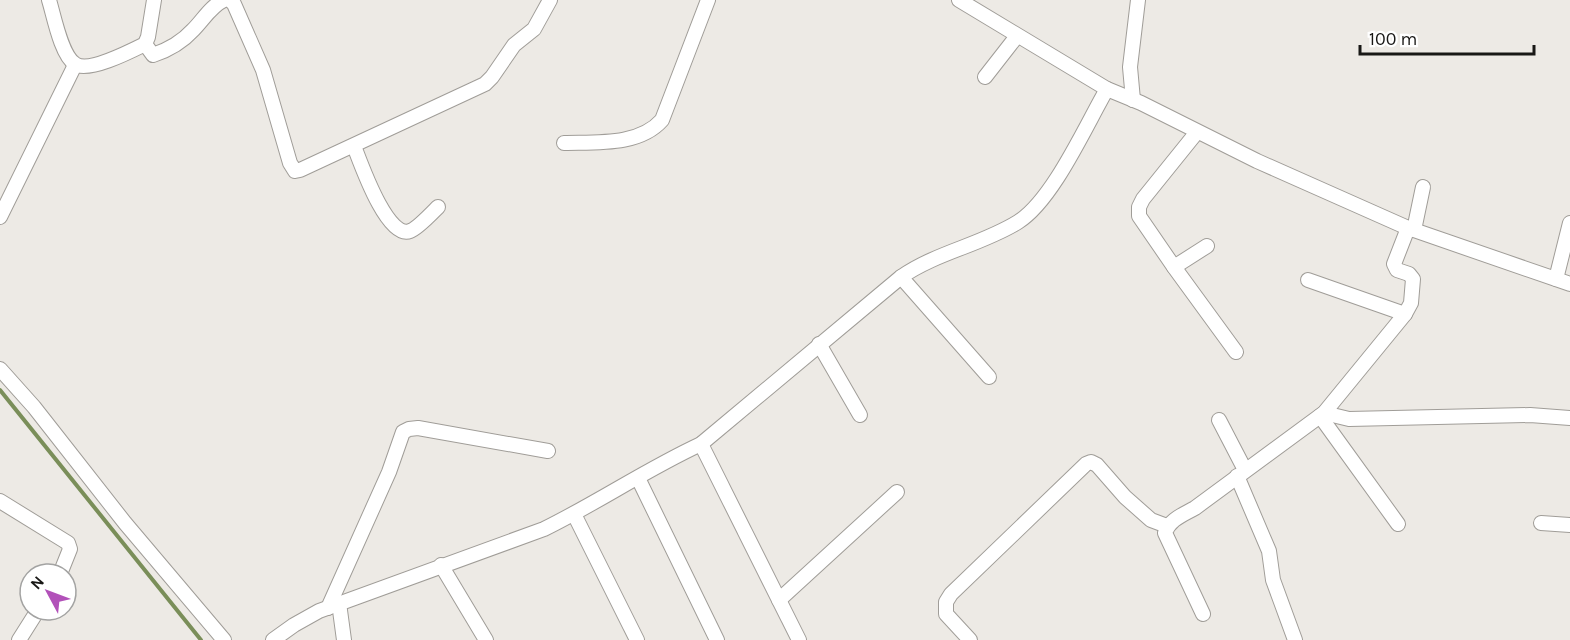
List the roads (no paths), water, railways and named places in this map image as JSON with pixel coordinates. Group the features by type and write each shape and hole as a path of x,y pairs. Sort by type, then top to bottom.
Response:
{"street":[{"path":"48,0 69,58 82,67 102,62 145,44 154,0"},
{"path":"145,44 153,55 169,48 186,37 212,8 224,0"},
{"path":"230,0 234,4 263,70 292,168 296,171 486,84 514,45 534,29 549,0"},
{"path":"564,143 616,141 647,134 656,127 662,120 708,0"},
{"path":"959,0 1107,89 1257,161 1411,229 1570,284"},
{"path":"1133,100 1130,67 1138,0"},
{"path":"985,77 1017,36"},
{"path":"0,218 75,64"},
{"path":"273,640 304,619 334,605 525,537 574,514 662,463 701,444 819,344 920,264 985,238 1018,222 1027,215 1059,176 1107,89"},
{"path":"1197,132 1143,199 1139,207 1139,216 1236,352"},
{"path":"354,146 378,205 399,229 404,232 410,231 438,207"},
{"path":"1203,614 1165,533 1167,526 1176,518 1195,508 1322,414 1405,314 1411,303 1413,279 1409,274 1397,270 1394,264 1411,229 1423,187"},
{"path":"1556,279 1570,223"},
{"path":"1174,267 1207,246"},
{"path":"902,277 989,377"},
{"path":"1308,280 1405,314"},
{"path":"819,344 860,415"},
{"path":"0,369 34,407 125,523 224,640"},
{"path":"1322,414 1349,419 1530,415 1570,418"},
{"path":"1322,414 1398,524"},
{"path":"1219,420 1269,551 1273,580 1295,640"},
{"path":"344,640 334,605 389,472 403,432 418,428 548,451"},
{"path":"701,444 799,640"},
{"path":"970,640 946,614 946,602 951,594 1086,464 1091,462 1097,465 1125,497 1150,520 1167,526"},
{"path":"638,478 717,640"},
{"path":"779,600 897,492"},
{"path":"0,501 68,543 70,549 65,562"},
{"path":"574,514 637,640"},
{"path":"1541,523 1570,525"},
{"path":"441,566 486,640"},
{"path":"19,640 30,622"}],"waterway":[{"path":"0,390 201,640"}]}
